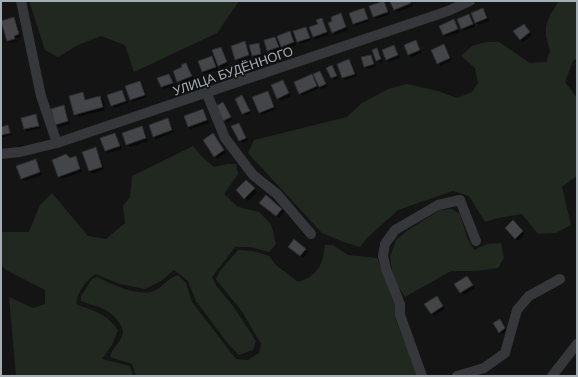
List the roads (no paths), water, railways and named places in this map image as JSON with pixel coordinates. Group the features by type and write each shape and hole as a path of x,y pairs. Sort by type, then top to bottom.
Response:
{"street":[{"path":"21,1 41,96 57,143"},
{"name":"УЛИЦА БУДЁННОГО","path":"1,154 20,152 57,143 207,94 448,11 470,1"},
{"path":"207,94 226,138 253,175 277,194 311,234"},
{"path":"422,376 400,315 400,304 386,269 383,256 385,244 395,230 438,205 460,200 476,241"},
{"path":"457,376 484,368 505,353 517,310 529,296 560,279"},
{"path":"552,376 577,344"}]}
